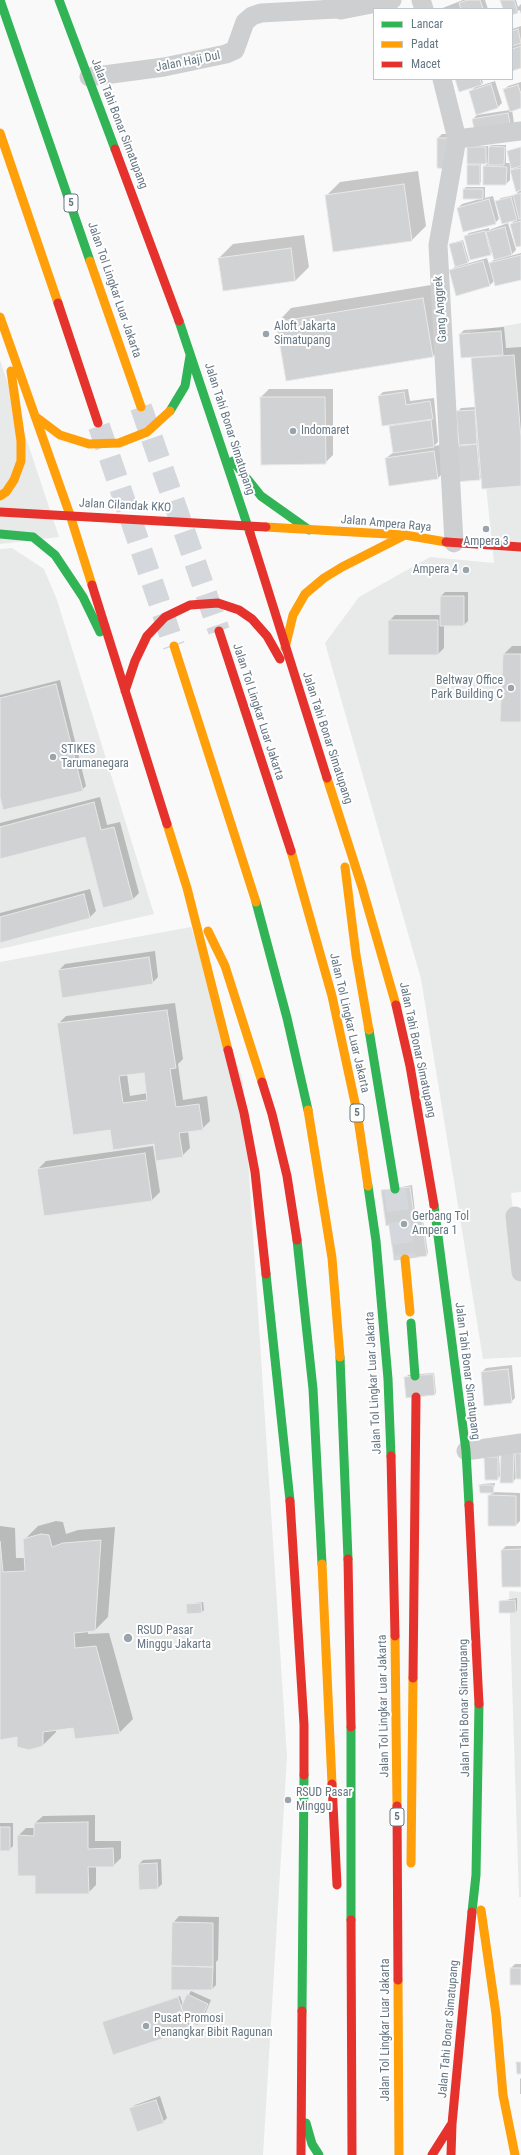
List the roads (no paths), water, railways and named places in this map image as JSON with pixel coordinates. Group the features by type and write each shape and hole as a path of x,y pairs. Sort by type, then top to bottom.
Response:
{"main road":[{"name":"Jalan Tol Lingkar Luar Jakarta","path":"0,0 142,406"},
{"name":"Jalan Tahi Bonar Simatupang","path":"59,0 191,353 248,527 298,692 338,808 392,987 410,1066 433,1198 466,1452 479,1696 476,1875 452,2124 451,2155"},
{"path":"0,133 98,423"},
{"path":"0,317 70,515 187,888 244,1113 255,1172 284,1430 292,1524 304,1725 301,2155"},
{"path":"0,496 6,492 14,480 21,461 21,440 12,395 9,344"},
{"path":"36,417 60,436 90,444 120,443 147,432 170,412 185,386 191,353"},
{"path":"219,440 251,485 261,496 309,530"},
{"name":"Jalan Cilandak KKO","path":"0,512 70,515 248,527"},
{"name":"Jalan Ampera Raya","path":"248,527 405,535 454,543 521,547"},
{"path":"0,534 33,537 55,555 83,597 116,664"},
{"path":"285,648 294,615 305,594 324,578 342,567 405,535"},
{"path":"125,691 135,661 147,636 165,617 190,605 218,603 239,610 252,619 267,636 298,692"},
{"name":"Jalan Tol Lingkar Luar Jakarta","path":"219,631 296,868 332,996 357,1112 376,1241 388,1379 394,1566 399,2155"},
{"path":"174,646 251,885 288,1018 313,1130 332,1258 342,1384 347,1504 352,1746 352,2155"},
{"path":"338,808 356,955 395,1189"},
{"path":"187,888 225,966 272,1114 287,1176 298,1247 316,1439 338,1895"},
{"path":"405,1259 410,1312"},
{"path":"411,1323 414,1376"},
{"path":"411,1873 416,1397"},
{"path":"476,1875 496,2014 503,2096 515,2155"},
{"path":"398,1955 408,1902"},
{"path":"342,1993 352,2058"},
{"path":"302,2108 312,2144 319,2155"},
{"path":"432,2155 452,2124"},
{"path":"293,2155 301,2136"}],"street":[{"name":"Jalan Haji Dul","path":"89,77 164,68 226,54 236,50 245,22 252,16 261,13 334,4 341,10 392,0"},
{"name":"Gang Anggrek","path":"442,80 457,139 438,246 454,543"},
{"path":"457,139 521,131"},
{"path":"515,1216 521,1272"},
{"path":"466,1452 521,1443"}],"tunnel":[{"path":"141,407 219,631"},
{"path":"99,426 174,646"},
{"path":"395,1189 405,1259"}],"place":[{"name":"Aloft Jakarta Simatupang","path":"266,334"},
{"name":"Indomaret","path":"293,431"},
{"name":"Ampera 3","path":"486,529"},
{"name":"Ampera 4","path":"466,570"},
{"name":"Beltway Office Park Building C","path":"511,688"},
{"name":"STIKES Tarumanegara","path":"53,757"},
{"name":"Gerbang Tol Ampera 1","path":"404,1224"},
{"name":"RSUD Pasar Minggu Jakarta","path":"128,1638"},
{"name":"RSUD Pasar Minggu","path":"288,1800"},
{"name":"Pusat Promosi Penangkar Bibit Ragunan","path":"146,2026"}]}
